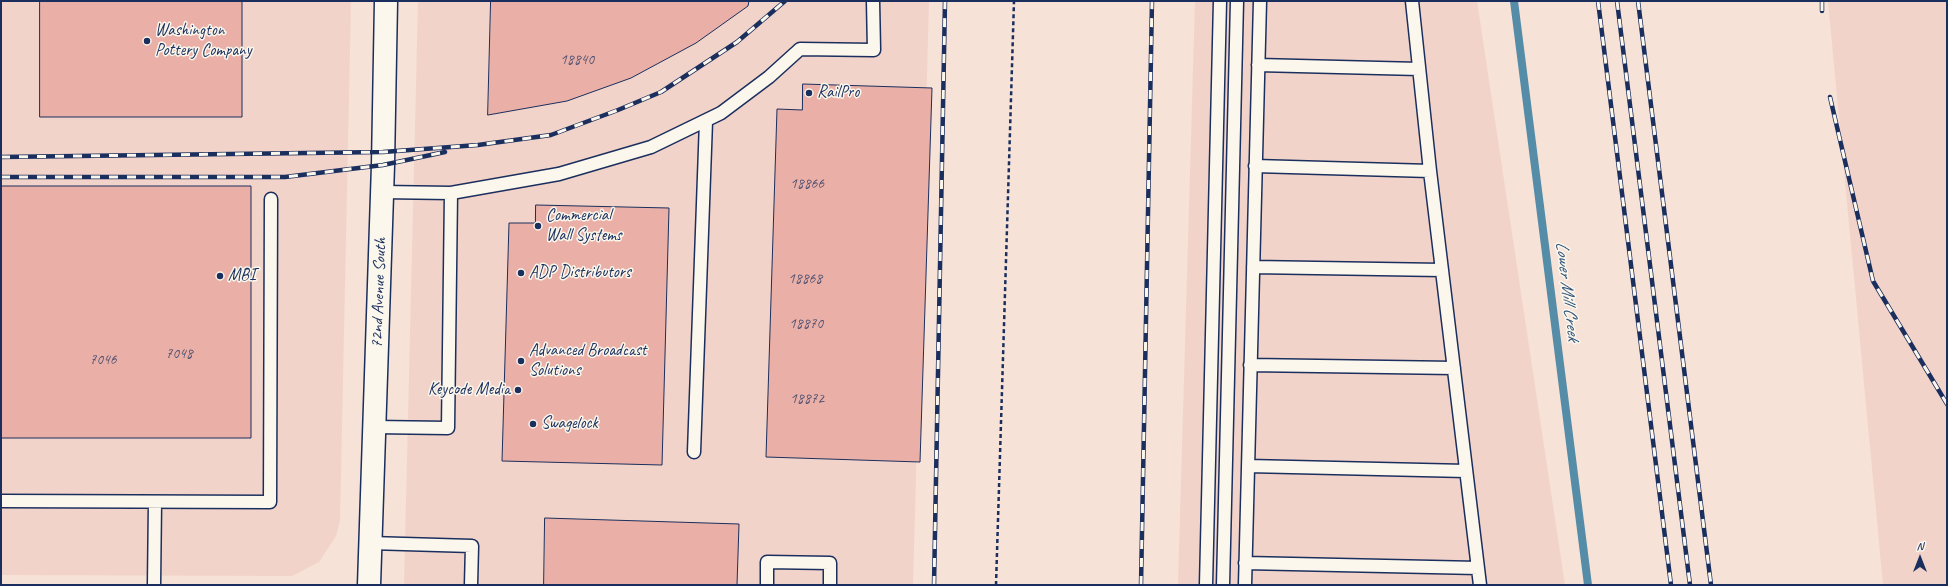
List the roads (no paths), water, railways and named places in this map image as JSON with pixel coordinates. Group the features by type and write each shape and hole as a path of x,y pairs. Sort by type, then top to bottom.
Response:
{"street":[{"name":"72nd Avenue South","path":"369,585 382,192 386,1"}],"lane":[{"path":"382,192 450,193 558,174 651,147 721,113 769,77 800,49 874,50 873,1"},
{"path":"1206,585 1220,1"},
{"path":"1223,585 1237,1"},
{"path":"1245,585 1260,1"},
{"path":"1412,1 1430,171 1480,585"},
{"path":"1258,65 1420,69"},
{"path":"694,452 706,121"},
{"path":"1255,166 1430,171"},
{"path":"374,427 448,428 450,193"},
{"path":"1,501 270,502 271,199"},
{"path":"1253,267 1442,270"},
{"path":"1250,365 1454,368"},
{"path":"1248,466 1466,471"},
{"path":"154,502 154,585"},
{"path":"370,543 472,546 471,585"},
{"path":"767,585 767,562 830,563 830,585"},
{"path":"1245,563 1478,568"}],"waterway":[{"name":"Lower Mill Creek","path":"1514,1 1588,585"}],"railway":[{"path":"1,157 383,152 478,145 551,135 661,92 737,42 785,1"},
{"path":"934,585 945,1"},
{"path":"1141,585 1152,1"},
{"path":"1598,1 1671,585"},
{"path":"1617,1 1690,585"},
{"path":"1638,1 1711,585"},
{"path":"1822,1 1822,11"},
{"path":"1830,97 1873,281 1947,404"},
{"path":"1,177 285,177 383,165 445,152"}],"place":[{"name":"Washington Pottery Company","path":"147,41"},
{"name":"RailPro","path":"809,93"},
{"name":"Commercial Wall Systems","path":"538,226"},
{"name":"ADP Distributors","path":"521,273"},
{"name":"MBI","path":"220,276"},
{"name":"Advanced Broadcast Solutions","path":"521,361"},
{"name":"Keycode Media","path":"518,390"},
{"name":"Swagelock","path":"533,424"}]}
